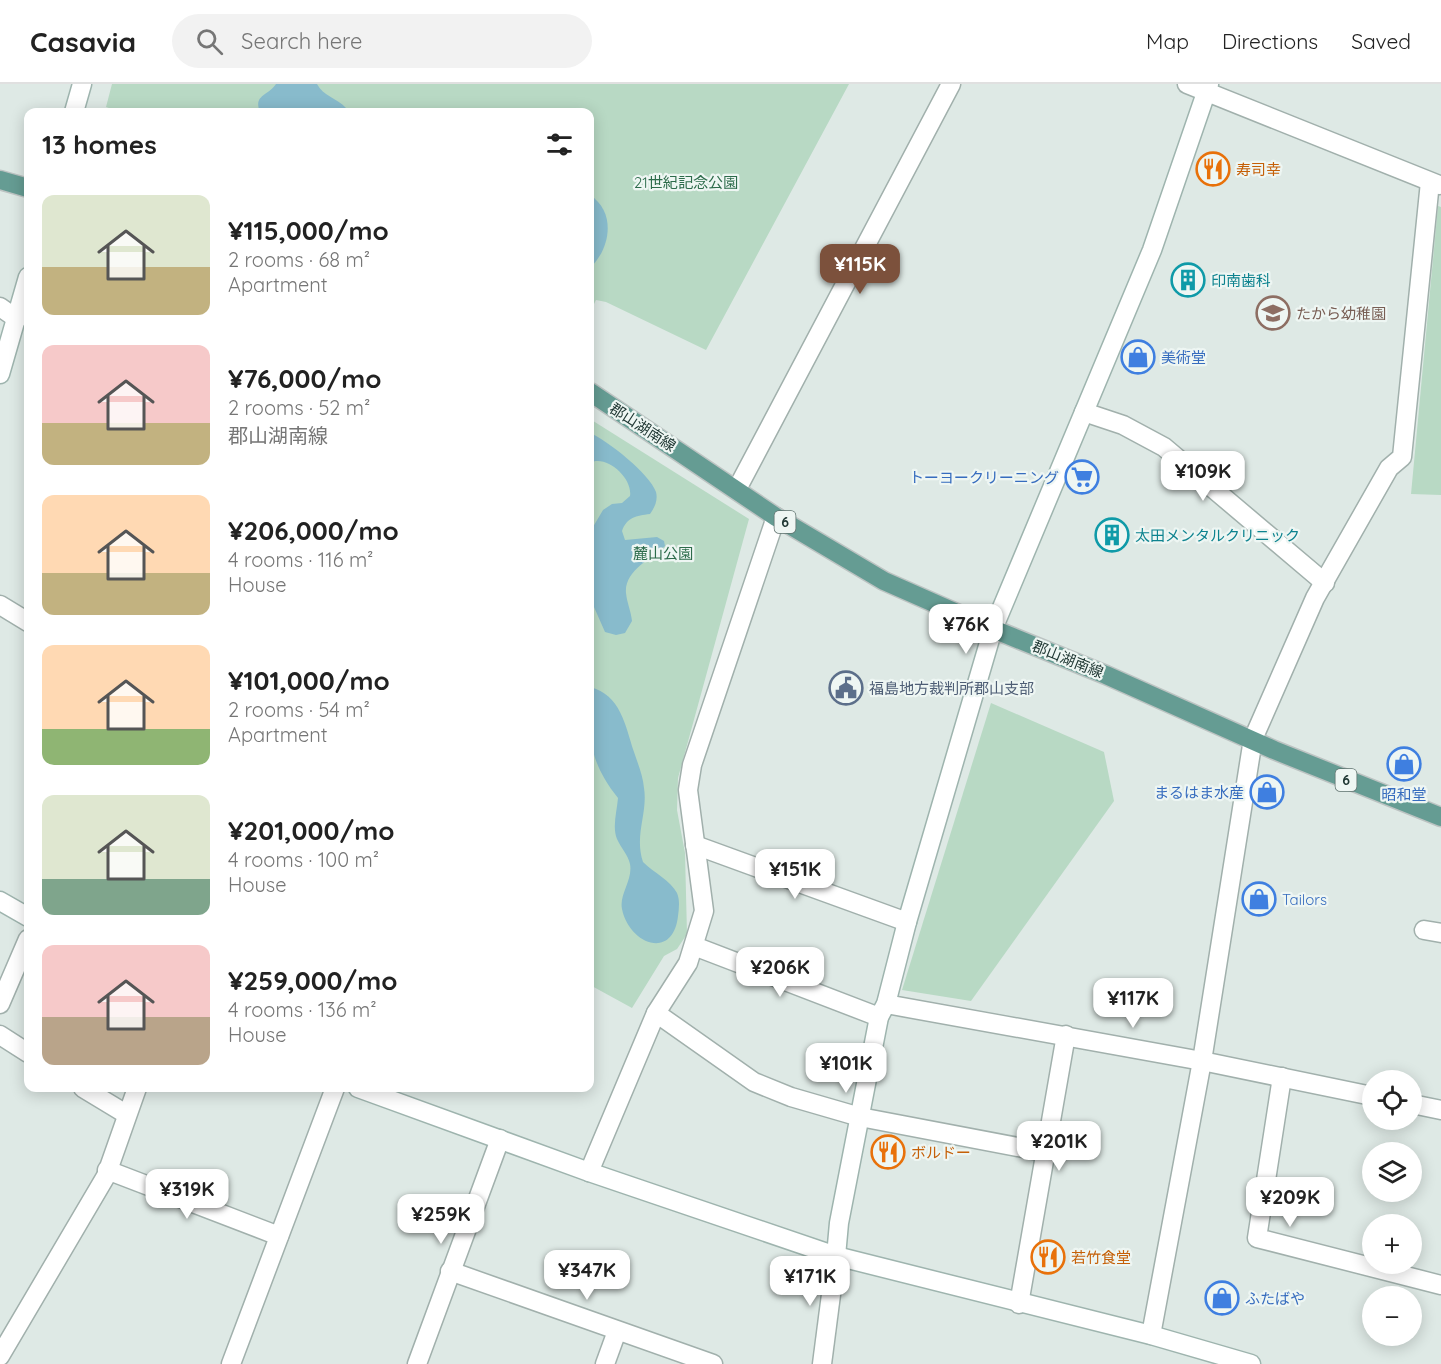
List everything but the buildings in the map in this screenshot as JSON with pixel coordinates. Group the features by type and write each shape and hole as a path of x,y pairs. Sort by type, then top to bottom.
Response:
{"main road":[{"path":"0,180 24,187"},
{"name":"郡山湖南線","path":"594,395 776,517 884,581 1441,818"}],"street":[{"path":"75,108 82,84"},
{"path":"737,489 951,84"},
{"path":"1151,1335 1202,1060 1253,739 1266,703 1315,598 1389,468 1402,457 1435,184 1208,88 1187,84"},
{"path":"822,1364 839,1223 883,1010 993,629 1152,250 1208,88"},
{"path":"0,374 24,292"},
{"path":"0,307 17,319"},
{"path":"1084,412 1123,424 1164,447 1325,583"},
{"path":"590,1172 656,1014 688,963 704,911 688,790 692,765 776,517"},
{"path":"0,605 24,620"},
{"path":"695,845 907,921"},
{"path":"0,902 24,915"},
{"path":"694,946 883,1010 1066,1035 1202,1060 1362,1094"},
{"path":"0,1004 24,948"},
{"path":"656,1014 754,1083 791,1097 860,1117 1044,1152"},
{"path":"0,1035 24,1050"},
{"path":"1019,1304 1066,1035"},
{"path":"1282,1077 1257,1238 1441,1285"},
{"path":"90,1092 126,1114"},
{"path":"0,1356 108,1170 135,1092"},
{"path":"231,1364 333,1092"},
{"path":"369,1092 590,1172 836,1256 1019,1304 1151,1335 1248,1364"},
{"path":"1422,1106 1441,1110"},
{"path":"417,1364 500,1139"},
{"path":"108,1170 279,1236"},
{"path":"450,1271 713,1364"},
{"path":"605,1364 617,1331"}],"green space":[{"name":"21世紀記念公園","path":"112,84 849,84 706,350 606,302 596,300 594,304 594,108 106,107"},
{"path":"1438,206 1441,207 1441,495 1411,494"},
{"name":"麓山公園","path":"594,422 749,519 678,778 677,810 685,853 687,934 677,949 664,956 632,1008 594,987"},
{"path":"991,703 1104,752 1114,801 971,1001 902,990"}],"water":[{"path":"276,84 317,84 346,108 259,108 258,102 262,96"},
{"path":"594,199 604,211 608,231 594,263"},
{"path":"594,435 627,458 646,476 656,492 656,503 650,514 633,518 622,531 625,540 657,537 664,541 665,546 629,578 626,593 632,621 625,633 616,635 605,632 594,607 594,525 603,510 612,504 622,503 630,496 630,489 617,469 594,462"},
{"path":"594,689 609,697 620,712 640,770 645,797 640,833 643,862 671,885 678,896 679,910 674,930 668,939 660,943 641,938 626,921 622,909 622,898 630,876 630,864 616,834 618,798 600,771 595,758"}],"place":[{"name":"寿司幸","path":"1213,169"},
{"name":"印南歯科","path":"1188,280"},
{"name":"たから幼稚園","path":"1273,313"},
{"name":"美術堂","path":"1138,357"},
{"name":"トーヨークリーニング","path":"1082,477"},
{"name":"太田メンタルクリニック","path":"1112,535"},
{"name":"福島地方裁判所郡山支部","path":"846,688"},
{"name":"昭和堂","path":"1404,764"},
{"name":"まるはま水産","path":"1267,792"},
{"name":"Tailors","path":"1259,899"},
{"name":"ボルドー","path":"888,1152"},
{"name":"若竹食堂","path":"1048,1257"},
{"name":"ふたばや","path":"1222,1298"}]}
